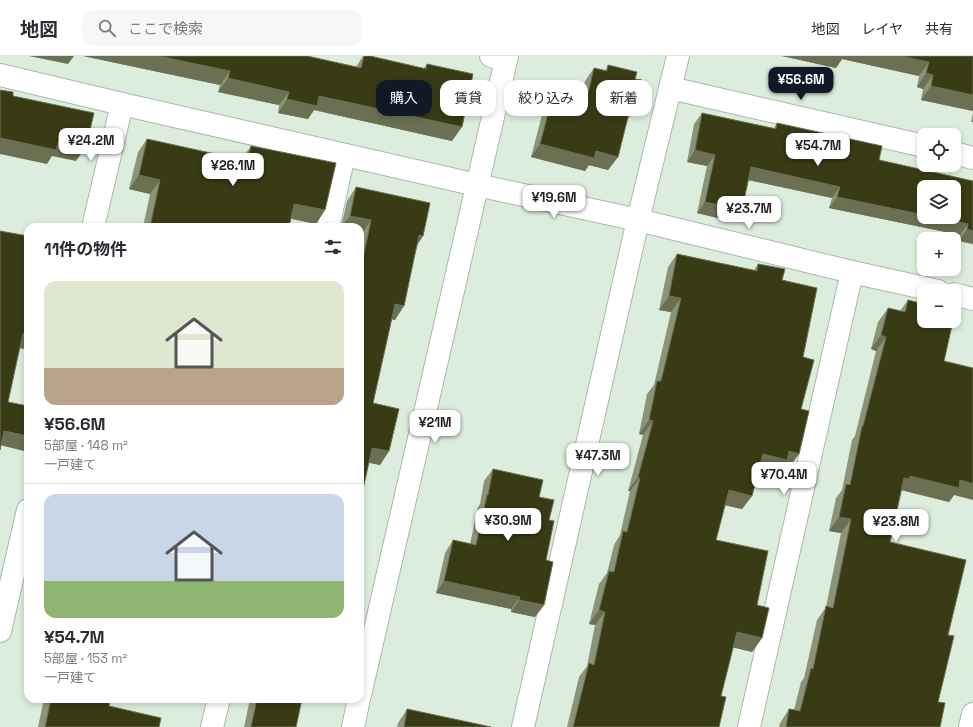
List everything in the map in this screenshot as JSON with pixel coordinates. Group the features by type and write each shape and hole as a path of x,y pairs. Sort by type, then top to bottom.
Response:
{"street":[{"path":"524,727 638,220 678,56"},
{"path":"364,678 477,184 501,57"},
{"path":"0,75 344,155 638,220 917,286"},
{"path":"670,88 917,144"},
{"path":"94,223 122,104"},
{"path":"329,223 344,155"},
{"path":"961,155 973,158"},
{"path":"749,727 852,272"},
{"path":"961,296 973,299"},
{"path":"0,631 24,527"},
{"path":"212,727 218,703"},
{"path":"353,727 358,703"},
{"path":"970,727 973,714"}],"building":[{"path":"158,56 307,56 361,68 364,56 370,56 426,69 427,64 473,74 472,80 440,80 440,116 464,116 462,127 411,116 432,116 432,80 376,80 376,108 319,96 317,106 287,99 289,92 228,78 230,71"},
{"path":"900,56 973,56 973,95 931,86 933,75 926,73 929,62"},
{"path":"608,65 637,72 635,79 642,80 596,80 596,116 628,116 618,157 596,151 594,158 540,144 547,116 588,116 588,93 594,68 607,71"},
{"path":"0,90 13,92 13,96 94,113 86,147 58,142 56,150 0,138"},
{"path":"702,113 776,129 777,123 882,146 879,160 917,168 917,172 933,172 973,181 973,231 967,229 968,224 961,222 961,180 917,180 917,214 837,197 840,187 751,167 742,210 705,202 715,155 695,150"},
{"path":"147,139 247,161 251,146 336,163 325,210 294,204 290,223 151,223 160,180 139,175"},
{"path":"356,187 430,203 423,236 419,235 404,306 395,304 373,403 399,409 389,451 372,448 364,485 364,254 371,220 350,216"},
{"path":"0,231 24,235 24,333 8,402 24,405 24,435 4,431 0,450"},
{"path":"677,254 757,271 758,264 785,269 782,280 817,288 803,357 814,360 801,409 809,411 799,454 789,451 787,460 763,454 752,496 729,490 716,540 768,551 757,605 769,608 762,638 737,632 721,696 726,697 719,727 573,727 589,663 594,665 605,612 599,610 609,571 614,572 623,531 627,532 640,478 638,477 653,421 649,420 657,381 661,381 681,298 669,296"},
{"path":"908,300 917,302 917,328 951,328 944,361 973,368 973,484 960,480 959,488 910,476 909,479 904,478 890,542 966,560 948,635 954,636 938,702 945,703 940,727 786,727 789,709 800,711 811,668 813,669 826,606 833,608 851,519 839,517 846,484 850,485 862,426 886,337 881,335 888,308 905,312"},
{"path":"493,469 543,480 539,497 554,500 549,520 554,521 546,560 553,562 544,605 519,600 520,597 444,581 453,540 476,545"},
{"path":"50,703 109,703 109,706 161,718 159,727 45,727"},
{"path":"256,703 301,703 296,727 251,727"},
{"path":"407,709 491,727 404,727"}]}
